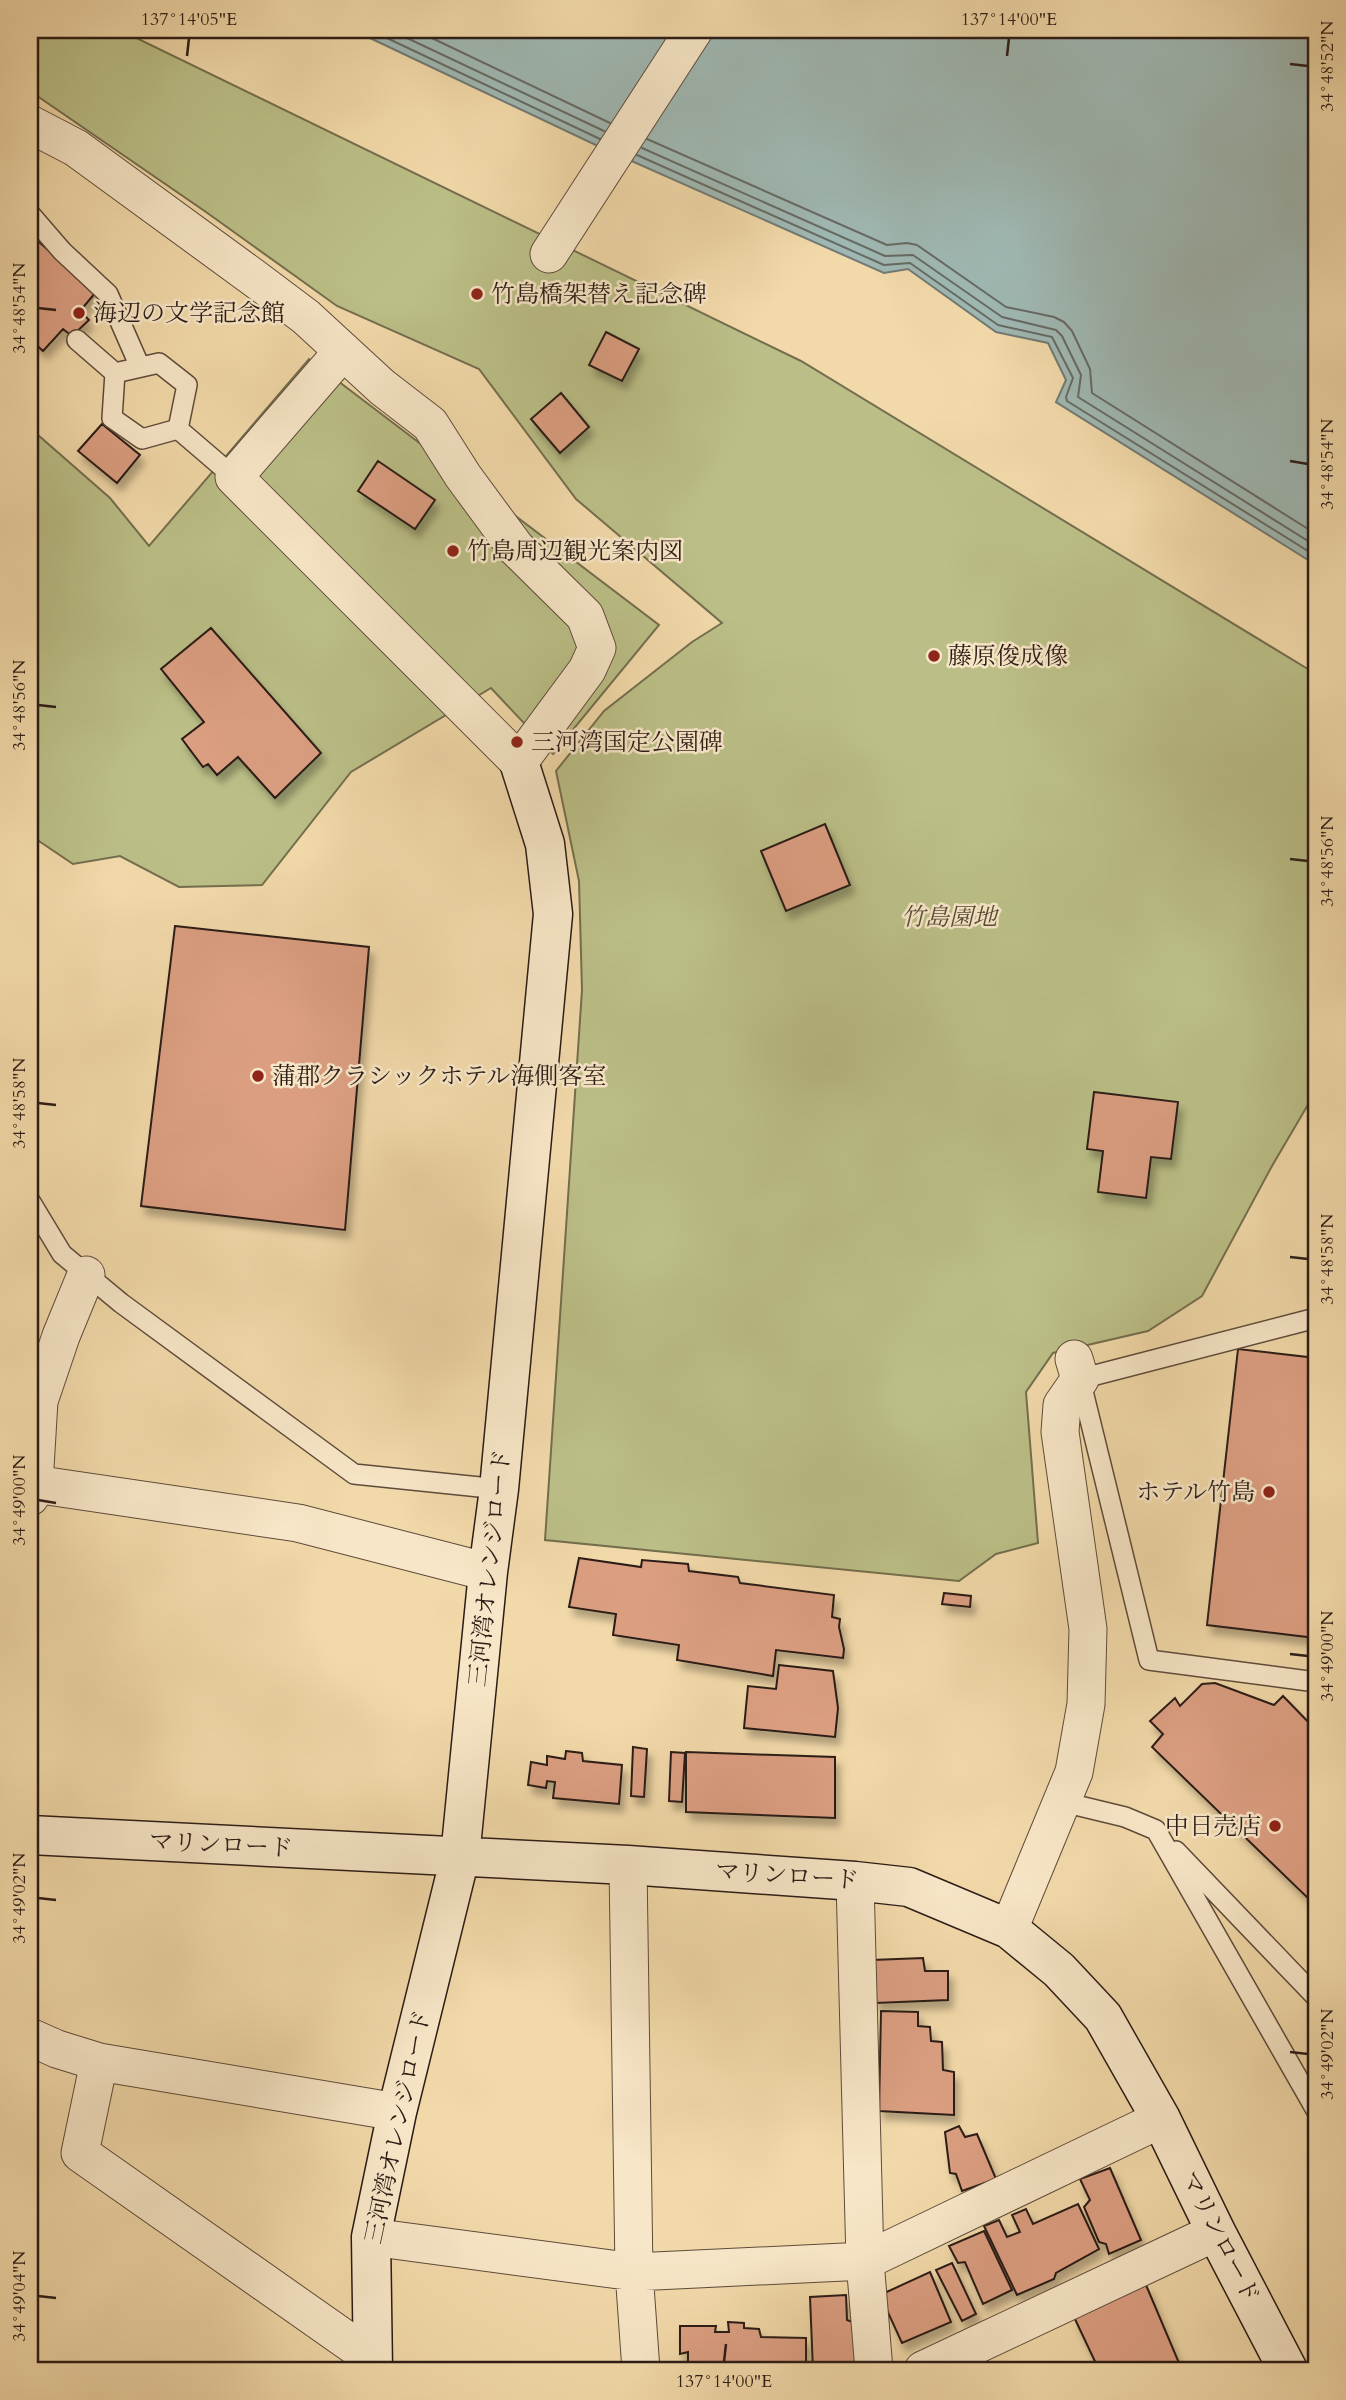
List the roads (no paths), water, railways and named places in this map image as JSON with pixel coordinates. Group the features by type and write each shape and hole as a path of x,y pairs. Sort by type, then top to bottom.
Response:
{"street":[{"path":"549,254 694,30"},
{"path":"30,124 87,156 306,317 343,351 382,387 430,424 463,477 516,548 585,616 597,648 587,670 519,762 234,477 343,351"},
{"name":"三河湾オレンジロード","path":"373,2364 371,2237 397,2112 460,1857 488,1572 499,1489 553,914 545,844 519,762"},
{"path":"86,1275 61,1336 39,1401 32,1491 298,1523 488,1572"},
{"path":"1009,1929 1074,1772 1086,1704 1088,1629 1060,1432 1062,1405 1077,1369"},
{"name":"マリンロード","path":"30,1835 628,1865 855,1881 909,1887 1009,1929 1059,1970 1103,2017 1161,2119 1288,2370"},
{"path":"628,1865 634,2272 641,2370"},
{"path":"855,1881 865,2260 874,2370"},
{"path":"30,2037 99,2062 397,2112"},
{"path":"99,2062 79,2152 373,2364"},
{"path":"371,2237 634,2272 865,2260 1161,2119"},
{"path":"923,2370 1216,2232"}],"lane":[{"path":"30,214 62,251 108,294 140,367"},
{"path":"77,340 115,373"},
{"path":"115,373 159,363 187,385 178,429"},
{"path":"115,373 112,418 142,439 178,429"},
{"path":"178,429 234,477"},
{"path":"30,1201 62,1254 86,1275 354,1474 499,1489"},
{"path":"1316,1318 1077,1369 1149,1660 1316,1682"},
{"path":"1063,1802 1125,1817 1156,1830 1316,1997"},
{"path":"1156,1830 1316,2110"}],"water":[{"path":"353,30 1316,30 1316,565 1056,402 1066,380 1048,343 996,332 908,269 884,273 600,147"}],"place":[{"name":"竹島橋架替え記念碑","path":"477,294"},
{"name":"海辺の文学記念館","path":"79,313"},
{"name":"竹島周辺観光案内図","path":"453,551"},
{"name":"藤原俊成像","path":"934,656"},
{"name":"三河湾国定公園碑","path":"517,742"},
{"name":"蒲郡クラシックホテル海側客室","path":"258,1076"},
{"name":"ホテル竹島","path":"1269,1492"},
{"name":"中日売店","path":"1275,1826"}],"park label":[{"name":"竹島園地","path":"949,917"}]}
